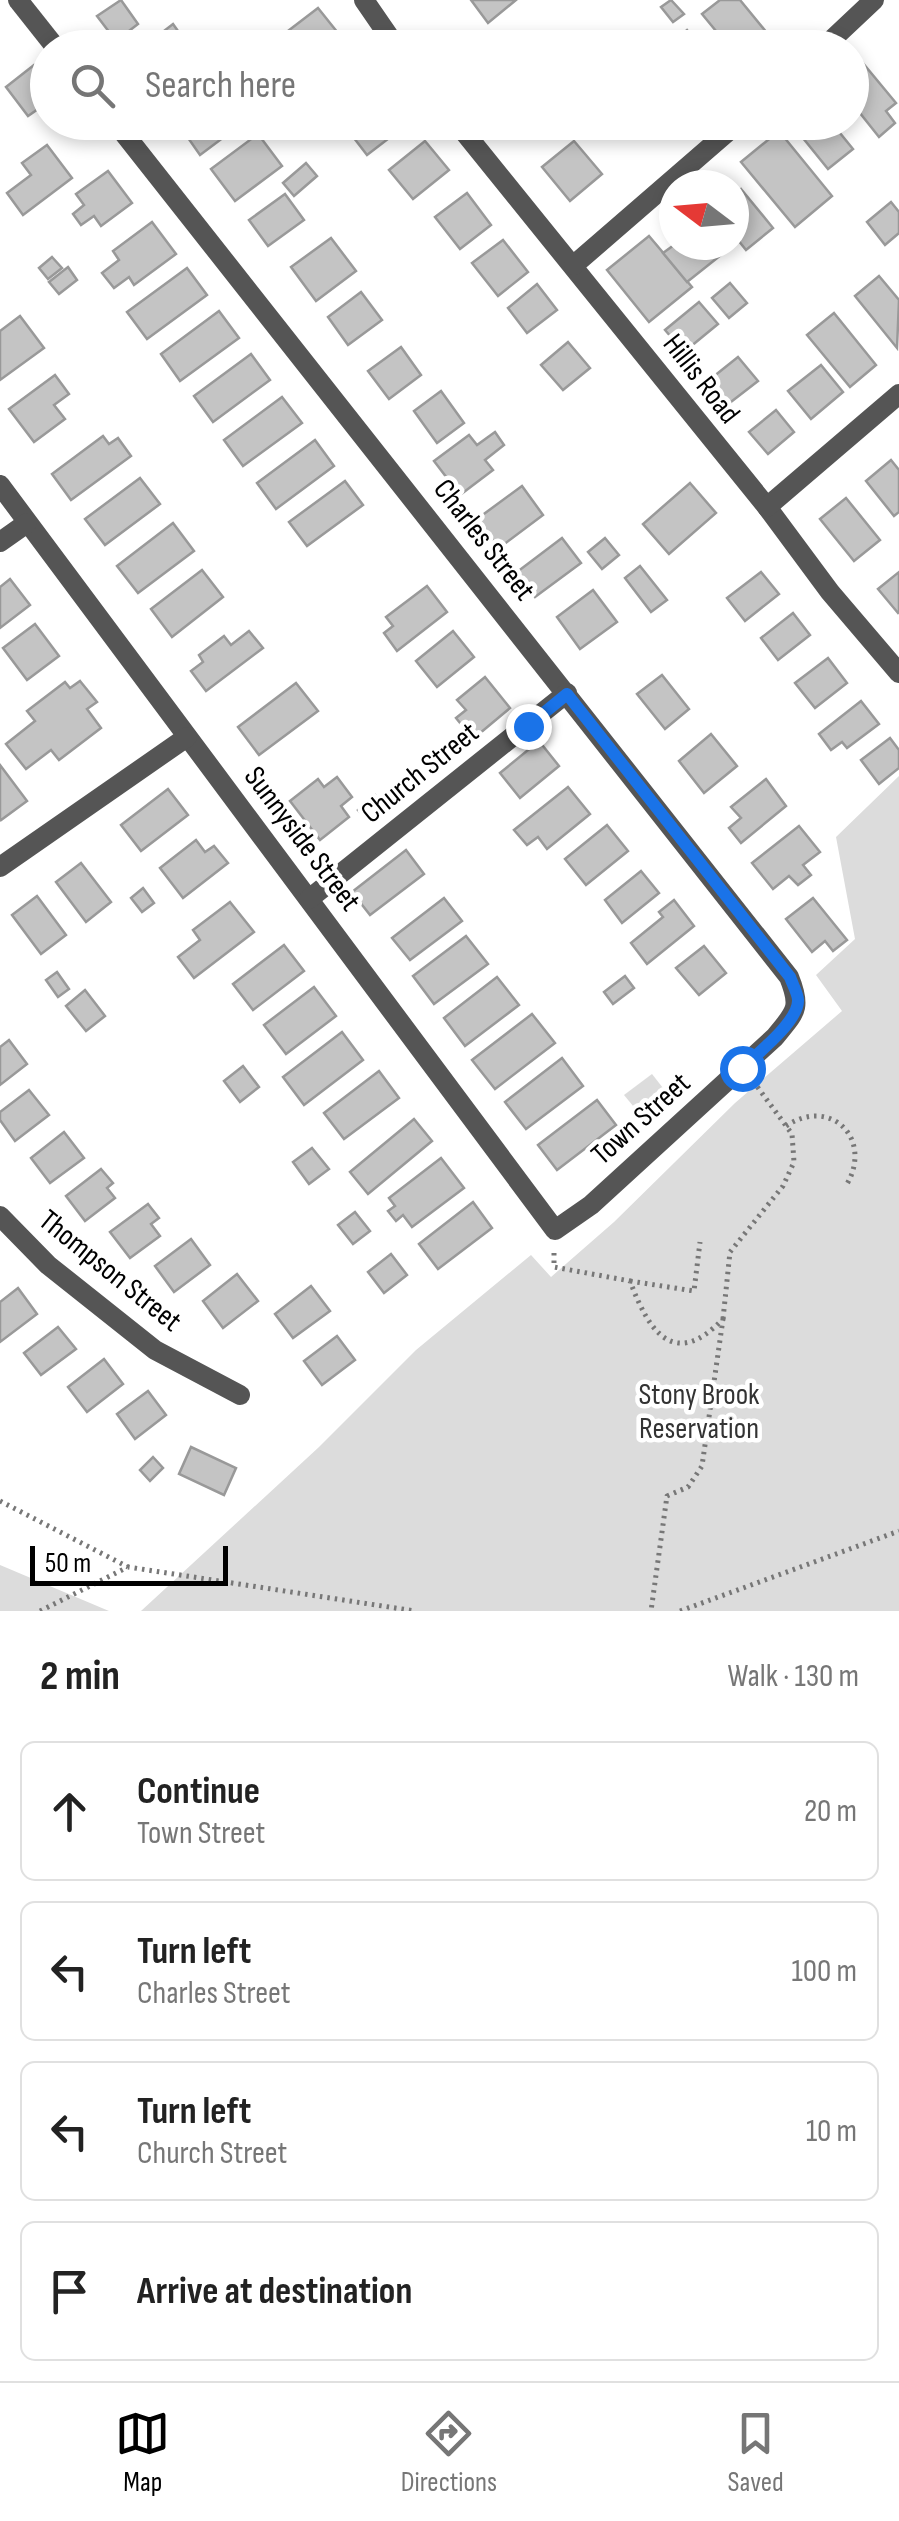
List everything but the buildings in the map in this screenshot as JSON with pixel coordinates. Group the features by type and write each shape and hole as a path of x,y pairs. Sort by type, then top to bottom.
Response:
{"street":[{"path":"18,0 42,30"},
{"path":"364,0 385,30"},
{"path":"842,30 874,0"},
{"name":"Charles Street","path":"129,140 790,977 798,1000"},
{"name":"Hillis Road","path":"471,140 767,506 830,592 899,672"},
{"path":"574,265 719,140"},
{"path":"767,506 899,394"},
{"name":"Sunnyside Street","path":"0,485 555,1230"},
{"path":"0,542 27,523"},
{"name":"Church Street","path":"309,899 567,694"},
{"path":"0,868 186,737"},
{"name":"Town Street","path":"555,1230 591,1204 776,1037 794,1014 798,1000"},
{"name":"Thompson Street","path":"0,1216 48,1265 155,1350 240,1396"}],"path":[{"path":"651,1611 667,1496 688,1487 702,1466 730,1252 782,1186 794,1162 792,1134 742,1068"},
{"path":"786,1126 797,1118 814,1114 833,1119 848,1132 856,1148 856,1162 847,1184"},
{"path":"555,1230 554,1268 694,1291 700,1242"},
{"path":"630,1281 639,1305 662,1338 684,1345 705,1338 722,1319"},
{"path":"0,1501 128,1567 415,1611"},
{"path":"680,1611 899,1530"},
{"path":"40,1611 128,1567"}],"green space":[{"name":"Stony Brook Reservation","path":"899,776 899,1611 141,1611 319,1447 416,1350 531,1255 551,1277 614,1222 735,1103 842,1011 816,975 855,939 836,837"},
{"path":"652,1074 670,1097 643,1118 624,1095"},
{"path":"0,1565 109,1611 0,1611"}],"route":[{"path":"528,726 567,694 790,977 798,1000 794,1014 742,1068"}]}
